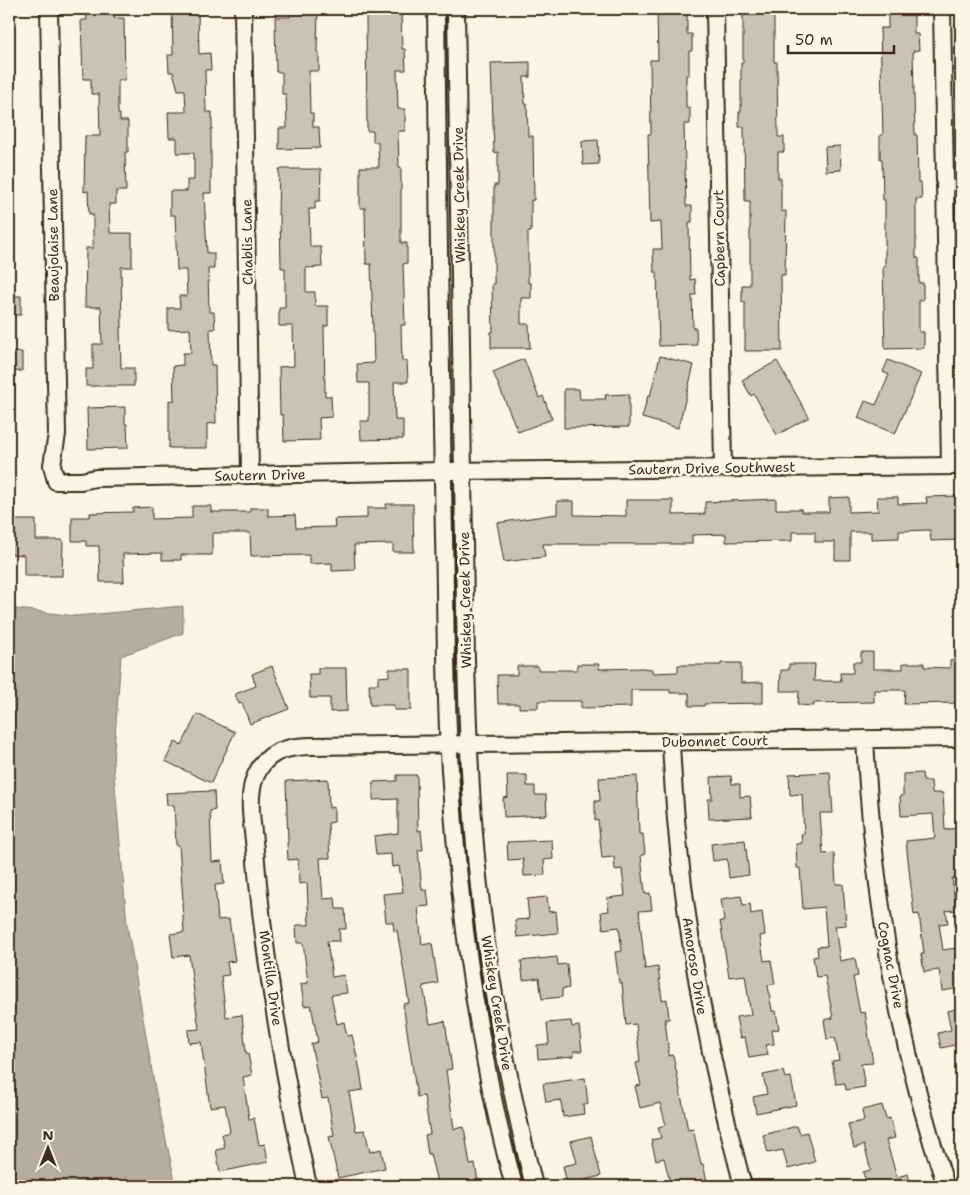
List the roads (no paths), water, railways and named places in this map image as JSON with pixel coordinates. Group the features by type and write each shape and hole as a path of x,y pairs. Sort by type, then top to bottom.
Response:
{"street":[{"name":"Beaujolaise Lane","path":"50,9 57,434 52,465 56,481"},
{"name":"Chablis Lane","path":"243,9 250,476"},
{"name":"Whiskey Creek Drive","path":"436,9 449,744 458,871 466,945 494,1102 514,1186"},
{"name":"Whiskey Creek Drive","path":"456,9 463,471 472,808 489,960 503,1044 534,1186"},
{"name":"Capbern Court","path":"715,9 723,468"},
{"path":"942,9 956,466"},
{"name":"Sautern Drive Southwest","path":"463,471 956,466"},
{"name":"Sautern Drive","path":"56,481 81,481 96,478 463,471"},
{"name":"Dubonnet Court","path":"259,769 263,762 276,751 292,747 961,738"},
{"name":"Cognac Drive","path":"865,739 868,805 884,932 911,1067 934,1152 946,1186"},
{"name":"Amoroso Drive","path":"671,741 676,831 694,969 714,1070 743,1186"},
{"name":"Montilla Drive","path":"259,769 255,776 252,809 265,940 280,1047 308,1186"},
{"path":"505,1149 524,1144"}]}
